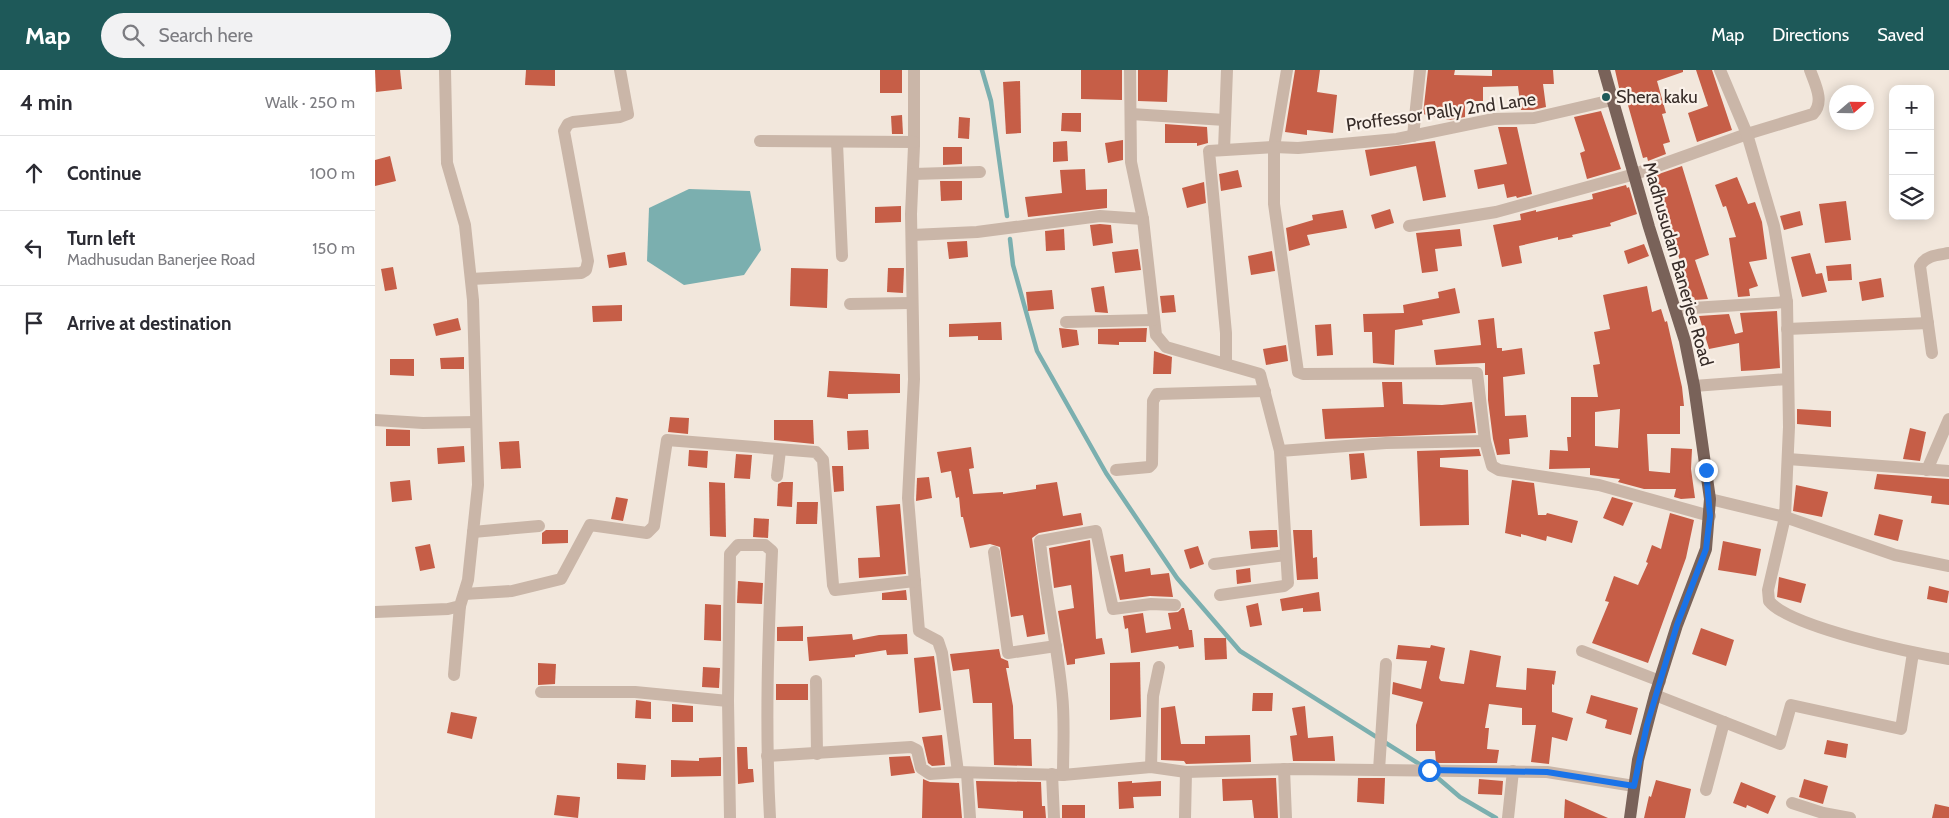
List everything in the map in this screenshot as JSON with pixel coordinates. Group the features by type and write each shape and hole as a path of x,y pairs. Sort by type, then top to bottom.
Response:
{"main road":[{"name":"Madhusudan Banerjee Road","path":"1604,70 1663,274 1676,309 1694,386 1710,499 1706,549 1677,625 1655,695 1634,786 1630,818"}],"street":[{"path":"445,70 447,163 465,225 471,279 478,485 468,580 460,606 454,675"},
{"path":"471,279 581,273 586,270 588,261 564,131 568,124 573,122 620,117 628,114 620,70"},
{"path":"914,70 912,235 914,379 908,498 919,631 938,641 942,653 971,818"},
{"path":"1130,70 1131,162 1143,219 1156,336 1166,347 1261,374 1280,451 1288,583 1286,585 1220,596"},
{"path":"1226,364 1226,333 1209,151 1224,150 1227,70"},
{"path":"1287,70 1274,146 1274,204 1298,372 1477,373 1485,441 1492,466 1499,470 1599,485 1710,516"},
{"path":"1413,136 1420,70"},
{"path":"1721,70 1747,134 1774,226 1787,302 1788,459 1785,517 1768,590 1769,601 1780,612 1845,635 1913,654 1949,659"},
{"path":"1409,226 1496,212 1635,174 1747,134 1813,114 1818,109 1819,100 1810,70"},
{"name":"Proffessor Pally 2nd Lane","path":"1224,150 1274,146 1298,148 1413,136 1493,119 1534,118 1612,100"},
{"path":"1131,114 1225,120"},
{"path":"759,141 914,142"},
{"path":"837,142 842,256"},
{"path":"913,174 980,172"},
{"path":"912,235 977,232 1100,216 1143,219"},
{"path":"1932,353 1920,266 1923,260 1929,257 1949,254"},
{"path":"1676,309 1787,302"},
{"path":"850,304 912,303"},
{"path":"1066,322 1153,320"},
{"path":"1787,329 1928,323"},
{"path":"1694,386 1788,379"},
{"path":"1116,470 1149,467 1152,464 1153,401 1157,394 1265,391"},
{"path":"1927,470 1949,419"},
{"path":"375,420 423,423 476,422"},
{"path":"464,594 512,591 561,579 590,525 647,533 653,526 667,440 816,452 823,460 833,585 835,590 915,580"},
{"path":"1280,451 1386,443 1485,441"},
{"path":"777,476 780,450"},
{"path":"1788,459 1949,472"},
{"path":"1710,499 1785,517 1895,555 1949,566"},
{"path":"473,532 539,526"},
{"path":"1054,818 1063,696 1056,646 1044,587 1040,541 1096,531 1113,609 1151,604 1175,605"},
{"path":"730,818 728,701 730,554 738,545 765,545 772,551 767,659 767,756 770,818"},
{"path":"995,552 1008,653 1056,646"},
{"path":"1214,564 1286,555"},
{"path":"375,612 447,609 460,606"},
{"path":"1582,651 1660,681"},
{"path":"1655,695 1780,744 1791,705 1901,729 1913,654"},
{"path":"1379,770 1386,664"},
{"path":"1151,767 1153,696 1159,668"},
{"path":"816,681 817,754"},
{"path":"541,692 635,692 728,701"},
{"path":"1706,790 1724,722"},
{"path":"767,756 911,747 917,750 921,768 924,772 930,774 963,772 1058,775 1151,767 1186,772 1284,770 1513,771 1547,772 1634,786"},
{"path":"1284,770 1286,818"},
{"path":"1508,818 1513,771"},
{"path":"1185,818 1186,772"},
{"path":"1792,803 1823,813 1850,818"}],"water":[{"path":"689,189 750,191 761,250 744,275 684,285 647,261 649,208"}],"building":[{"path":"375,70 400,70 402,89 376,92"},
{"path":"526,70 555,70 555,86 525,85"},
{"path":"880,70 902,70 902,93 880,93"},
{"path":"1081,70 1122,70 1122,100 1081,99"},
{"path":"1138,70 1168,70 1167,102 1138,101"},
{"path":"1295,70 1320,70 1317,92 1337,95 1333,133 1307,130 1307,135 1285,132"},
{"path":"1428,70 1455,70 1454,75 1492,76 1492,70 1553,70 1554,84 1543,84 1546,107 1533,110 1521,110 1518,86 1483,87 1483,101 1465,101 1465,117 1449,120 1423,114"},
{"path":"1615,70 1683,70 1683,72 1657,81 1666,113 1662,114 1670,142 1663,144 1666,154 1648,161 1647,157 1643,158 1624,91 1620,92"},
{"path":"1696,70 1712,70 1732,130 1697,142 1688,113 1708,106"},
{"path":"1020,81 1021,133 1006,134 1003,82"},
{"path":"1601,111 1621,169 1587,179 1580,153 1585,151 1574,117"},
{"path":"1062,113 1081,113 1081,132 1061,131"},
{"path":"902,115 903,134 892,134 891,116"},
{"path":"959,117 970,118 969,139 958,138"},
{"path":"1165,124 1207,127 1208,143 1197,146 1197,143 1165,143"},
{"path":"1498,127 1517,127 1532,194 1517,198 1516,196 1507,198 1504,184 1478,189 1474,170 1507,164"},
{"path":"1123,140 1123,160 1108,163 1105,143"},
{"path":"1067,141 1068,161 1053,162 1053,142"},
{"path":"1435,141 1446,197 1423,201 1416,166 1370,176 1365,150"},
{"path":"943,147 962,147 962,164 943,165"},
{"path":"390,156 396,181 375,186 375,160"},
{"path":"1682,166 1709,255 1695,260 1708,299 1695,300 1694,297 1687,299 1677,268 1682,267 1653,176"},
{"path":"1085,169 1086,190 1107,189 1107,208 1028,217 1025,197 1062,193 1060,170"},
{"path":"1238,170 1242,187 1221,191 1219,174"},
{"path":"1737,177 1748,204 1755,202 1762,222 1767,259 1749,262 1758,286 1749,289 1750,296 1738,297 1729,238 1736,237 1726,206 1723,207 1715,185"},
{"path":"940,181 962,181 962,200 941,201"},
{"path":"1204,182 1206,203 1187,208 1182,188"},
{"path":"1626,185 1627,188 1629,187 1637,214 1610,223 1611,226 1572,235 1573,237 1558,240 1558,237 1519,246 1522,263 1502,267 1493,225 1521,220 1520,214 1593,199 1592,194"},
{"path":"1846,201 1851,240 1825,243 1819,204"},
{"path":"901,206 901,222 875,223 875,207"},
{"path":"1390,209 1394,223 1375,229 1371,215"},
{"path":"1343,210 1347,228 1307,235 1310,245 1289,251 1286,228 1313,220 1312,215"},
{"path":"1800,211 1803,225 1784,230 1780,216"},
{"path":"1090,225 1111,225 1113,243 1093,246"},
{"path":"1064,229 1065,250 1046,251 1045,231"},
{"path":"1460,229 1462,246 1435,249 1438,271 1422,273 1416,233"},
{"path":"967,241 968,257 949,259 947,242"},
{"path":"1644,244 1649,256 1628,264 1624,251"},
{"path":"1138,249 1141,270 1115,273 1112,252"},
{"path":"1272,251 1275,271 1251,275 1248,256"},
{"path":"625,252 627,265 609,268 607,255"},
{"path":"1810,253 1816,274 1822,273 1827,292 1802,297 1791,257"},
{"path":"1851,264 1852,280 1828,281 1826,266"},
{"path":"393,267 397,289 385,291 381,269"},
{"path":"791,268 828,269 827,308 790,306"},
{"path":"888,268 904,268 903,293 887,292"},
{"path":"1881,278 1884,297 1862,301 1859,282"},
{"path":"1104,286 1108,313 1095,312 1091,288"},
{"path":"1647,286 1652,312 1661,309 1665,322 1667,321 1682,387 1684,406 1680,406 1680,434 1647,434 1649,471 1670,473 1671,448 1692,449 1691,469 1695,498 1681,499 1674,497 1676,489 1644,489 1618,482 1620,479 1590,475 1590,468 1549,469 1550,450 1568,451 1567,437 1571,437 1571,397 1598,397 1593,365 1600,364 1594,332 1610,329 1603,295","holes":["1620,409 1618,448 1595,446 1595,412"]},
{"path":"1455,288 1460,313 1422,320 1423,325 1395,330 1394,365 1373,363 1372,332 1364,332 1363,314 1404,313 1403,305 1439,298 1438,292"},
{"path":"1052,290 1054,309 1028,311 1026,292"},
{"path":"1174,295 1176,312 1162,313 1160,296"},
{"path":"622,305 622,321 593,322 592,306"},
{"path":"1777,311 1780,368 1759,370 1741,371 1739,343 1709,349 1699,316 1729,314 1735,334 1743,332 1740,313"},
{"path":"458,318 461,330 436,336 433,324"},
{"path":"1494,318 1497,348 1502,348 1502,351 1522,348 1525,374 1503,377 1505,416 1526,415 1528,437 1509,439 1510,454 1497,455 1493,439 1488,400 1488,375 1485,375 1485,363 1436,365 1434,350 1481,345 1478,320"},
{"path":"1001,322 1002,340 978,340 978,336 949,337 949,324"},
{"path":"1331,324 1333,355 1317,356 1315,325"},
{"path":"1059,328 1077,330 1079,345 1062,348"},
{"path":"1147,328 1146,342 1119,342 1119,345 1098,344 1098,329"},
{"path":"1286,345 1288,361 1266,365 1263,349"},
{"path":"1154,351 1172,357 1171,374 1153,374"},
{"path":"464,357 464,369 441,369 440,358"},
{"path":"390,359 414,359 414,376 390,375"},
{"path":"829,371 900,374 900,393 848,394 848,399 827,397"},
{"path":"1382,382 1402,382 1403,404 1442,405 1472,402 1476,433 1325,439 1322,409 1384,407"},
{"path":"1797,409 1831,411 1831,427 1797,424"},
{"path":"670,417 689,418 688,434 668,432"},
{"path":"774,420 813,420 814,444 774,440"},
{"path":"1910,428 1926,432 1920,461 1903,459"},
{"path":"386,429 410,430 410,446 386,446"},
{"path":"868,430 869,449 848,450 847,431"},
{"path":"519,441 521,468 501,469 499,442"},
{"path":"464,446 465,462 438,464 437,448"},
{"path":"971,447 974,468 969,469 973,494 1003,492 1003,494 1036,489 1036,485 1057,482 1063,516 1081,513 1083,525 1039,533 1032,538 1045,634 1027,637 1023,615 1011,617 1000,547 990,544 970,548 963,517 961,517 959,497 956,498 951,471 941,473 937,452"},
{"path":"1479,449 1481,456 1440,458 1440,467 1468,470 1469,525 1420,526 1417,451"},
{"path":"689,450 708,451 707,468 688,466"},
{"path":"1364,453 1367,478 1351,480 1349,454"},
{"path":"736,454 752,455 750,479 734,478"},
{"path":"832,466 843,466 844,491 834,492"},
{"path":"1877,474 1949,479 1949,505 1931,503 1932,496 1874,489"},
{"path":"929,477 932,498 916,501 917,478"},
{"path":"410,480 412,500 392,502 390,482"},
{"path":"1512,480 1534,483 1538,515 1546,515 1547,513 1578,521 1572,543 1547,536 1546,541 1521,534 1521,537 1505,533"},
{"path":"709,482 725,483 726,537 710,536"},
{"path":"793,482 792,507 777,506 778,484"},
{"path":"1796,485 1828,492 1822,517 1793,511"},
{"path":"616,497 628,499 623,521 611,519"},
{"path":"1612,497 1633,503 1623,526 1603,518"},
{"path":"797,502 818,502 817,524 796,524"},
{"path":"900,504 906,574 859,578 858,558 880,557 876,506"},
{"path":"1670,513 1694,520 1686,558 1648,663 1592,643 1609,602 1605,601 1614,576 1638,585 1648,563 1646,562 1652,545 1661,549"},
{"path":"1879,514 1903,520 1898,541 1874,535"},
{"path":"754,518 769,519 768,538 753,537"},
{"path":"546,530 568,530 568,543 542,544 542,533"},
{"path":"1277,530 1278,547 1251,549 1249,531"},
{"path":"1293,530 1312,530 1313,558 1317,557 1318,579 1297,580"},
{"path":"1090,540 1096,639 1102,638 1105,654 1075,659 1075,664 1067,665 1058,611 1074,608 1071,585 1054,588 1049,548"},
{"path":"1723,541 1761,549 1756,576 1718,570"},
{"path":"430,544 435,568 420,571 415,547"},
{"path":"1198,546 1204,564 1190,569 1184,550"},
{"path":"1123,554 1125,572 1150,568 1151,575 1169,573 1173,597 1150,596 1120,600 1110,556"},
{"path":"1250,568 1251,582 1237,584 1236,570"},
{"path":"1779,577 1806,584 1801,603 1777,597"},
{"path":"738,581 763,583 762,604 737,603"},
{"path":"1929,586 1949,591 1947,603 1927,599"},
{"path":"906,590 907,600 882,600 882,593"},
{"path":"1319,592 1321,611 1303,612 1303,608 1282,611 1280,599"},
{"path":"1258,603 1262,625 1250,627 1246,606"},
{"path":"705,604 721,605 721,641 704,640"},
{"path":"1184,608 1189,630 1192,630 1194,647 1179,649 1178,646 1131,653 1128,628 1125,629 1123,616 1143,613 1146,633 1171,629 1168,613 1178,612"},
{"path":"803,626 803,641 777,641 777,627"},
{"path":"1701,628 1734,640 1726,666 1692,654"},
{"path":"852,634 853,640 879,635 907,634 908,654 887,655 886,650 855,655 855,657 809,661 807,637"},
{"path":"1204,638 1226,638 1227,659 1205,660"},
{"path":"1398,645 1430,648 1431,645 1445,648 1439,678 1441,681 1464,684 1470,650 1501,656 1496,687 1526,690 1527,668 1556,671 1554,685 1552,684 1552,712 1573,718 1567,741 1552,737 1549,764 1531,762 1536,725 1522,725 1522,708 1489,704 1485,728 1489,728 1487,749 1499,750 1497,763 1436,763 1435,751 1416,751 1416,725 1423,702 1392,694 1393,682 1421,689 1427,661 1396,659"},
{"path":"999,649 1001,658 1008,661 1009,668 1006,668 1013,706 1014,739 1031,739 1032,766 994,765 992,703 973,703 969,669 953,671 950,654"},
{"path":"934,656 941,710 919,713 914,658"},
{"path":"1140,662 1141,717 1110,720 1110,663"},
{"path":"538,663 556,664 555,684 538,685"},
{"path":"703,667 720,668 719,688 702,687"},
{"path":"776,684 808,684 808,700 776,700"},
{"path":"1253,693 1273,693 1272,711 1252,711"},
{"path":"1591,695 1638,708 1631,735 1605,728 1607,720 1586,713"},
{"path":"636,700 651,702 651,719 635,718"},
{"path":"672,704 693,706 693,722 672,722"},
{"path":"1175,706 1181,744 1205,744 1205,736 1250,735 1251,762 1186,764 1184,761 1161,760 1161,708"},
{"path":"1305,706 1308,738 1333,736 1335,761 1293,761 1290,736 1297,735 1292,708"},
{"path":"451,712 477,717 472,739 447,733"},
{"path":"942,735 945,765 932,766 928,763 922,737"},
{"path":"1827,740 1848,744 1846,758 1824,754"},
{"path":"737,747 747,747 748,769 753,769 754,782 738,784"},
{"path":"910,756 915,773 891,776 889,757"},
{"path":"721,757 721,776 671,777 671,760 699,761 699,758"},
{"path":"617,763 646,765 645,780 617,779"},
{"path":"1276,778 1278,818 1254,818 1252,800 1223,801 1222,779"},
{"path":"1358,778 1385,778 1384,804 1357,802"},
{"path":"923,779 930,782 959,783 962,818 922,818"},
{"path":"1479,779 1503,781 1502,795 1478,794"},
{"path":"1804,779 1828,786 1823,804 1799,797"},
{"path":"1656,780 1691,789 1685,818 1644,818 1649,796 1651,797"},
{"path":"976,781 1041,782 1042,806 1045,806 1046,818 1023,818 1023,811 978,808"},
{"path":"1132,781 1132,783 1161,781 1161,796 1133,797 1134,808 1119,809 1118,782"},
{"path":"1741,782 1776,796 1768,814 1747,805 1746,808 1733,803"},
{"path":"557,795 580,797 578,818 554,815"},
{"path":"1565,799 1608,818 1564,818"},
{"path":"1935,804 1949,807 1949,818 1932,818"},
{"path":"1062,805 1085,805 1085,818 1062,818"}],"waterway":[{"path":"982,70 991,101 1007,216"},
{"path":"1010,239 1013,265 1037,351 1106,473 1177,578 1240,651 1424,767"},
{"path":"1432,773 1460,797 1496,818"}],"place":[{"name":"Shera kaku","path":"1606,97"}],"route":[{"path":"1429,770 1547,772 1634,786 1655,695 1677,625 1706,549 1710,516 1706,470"}]}
